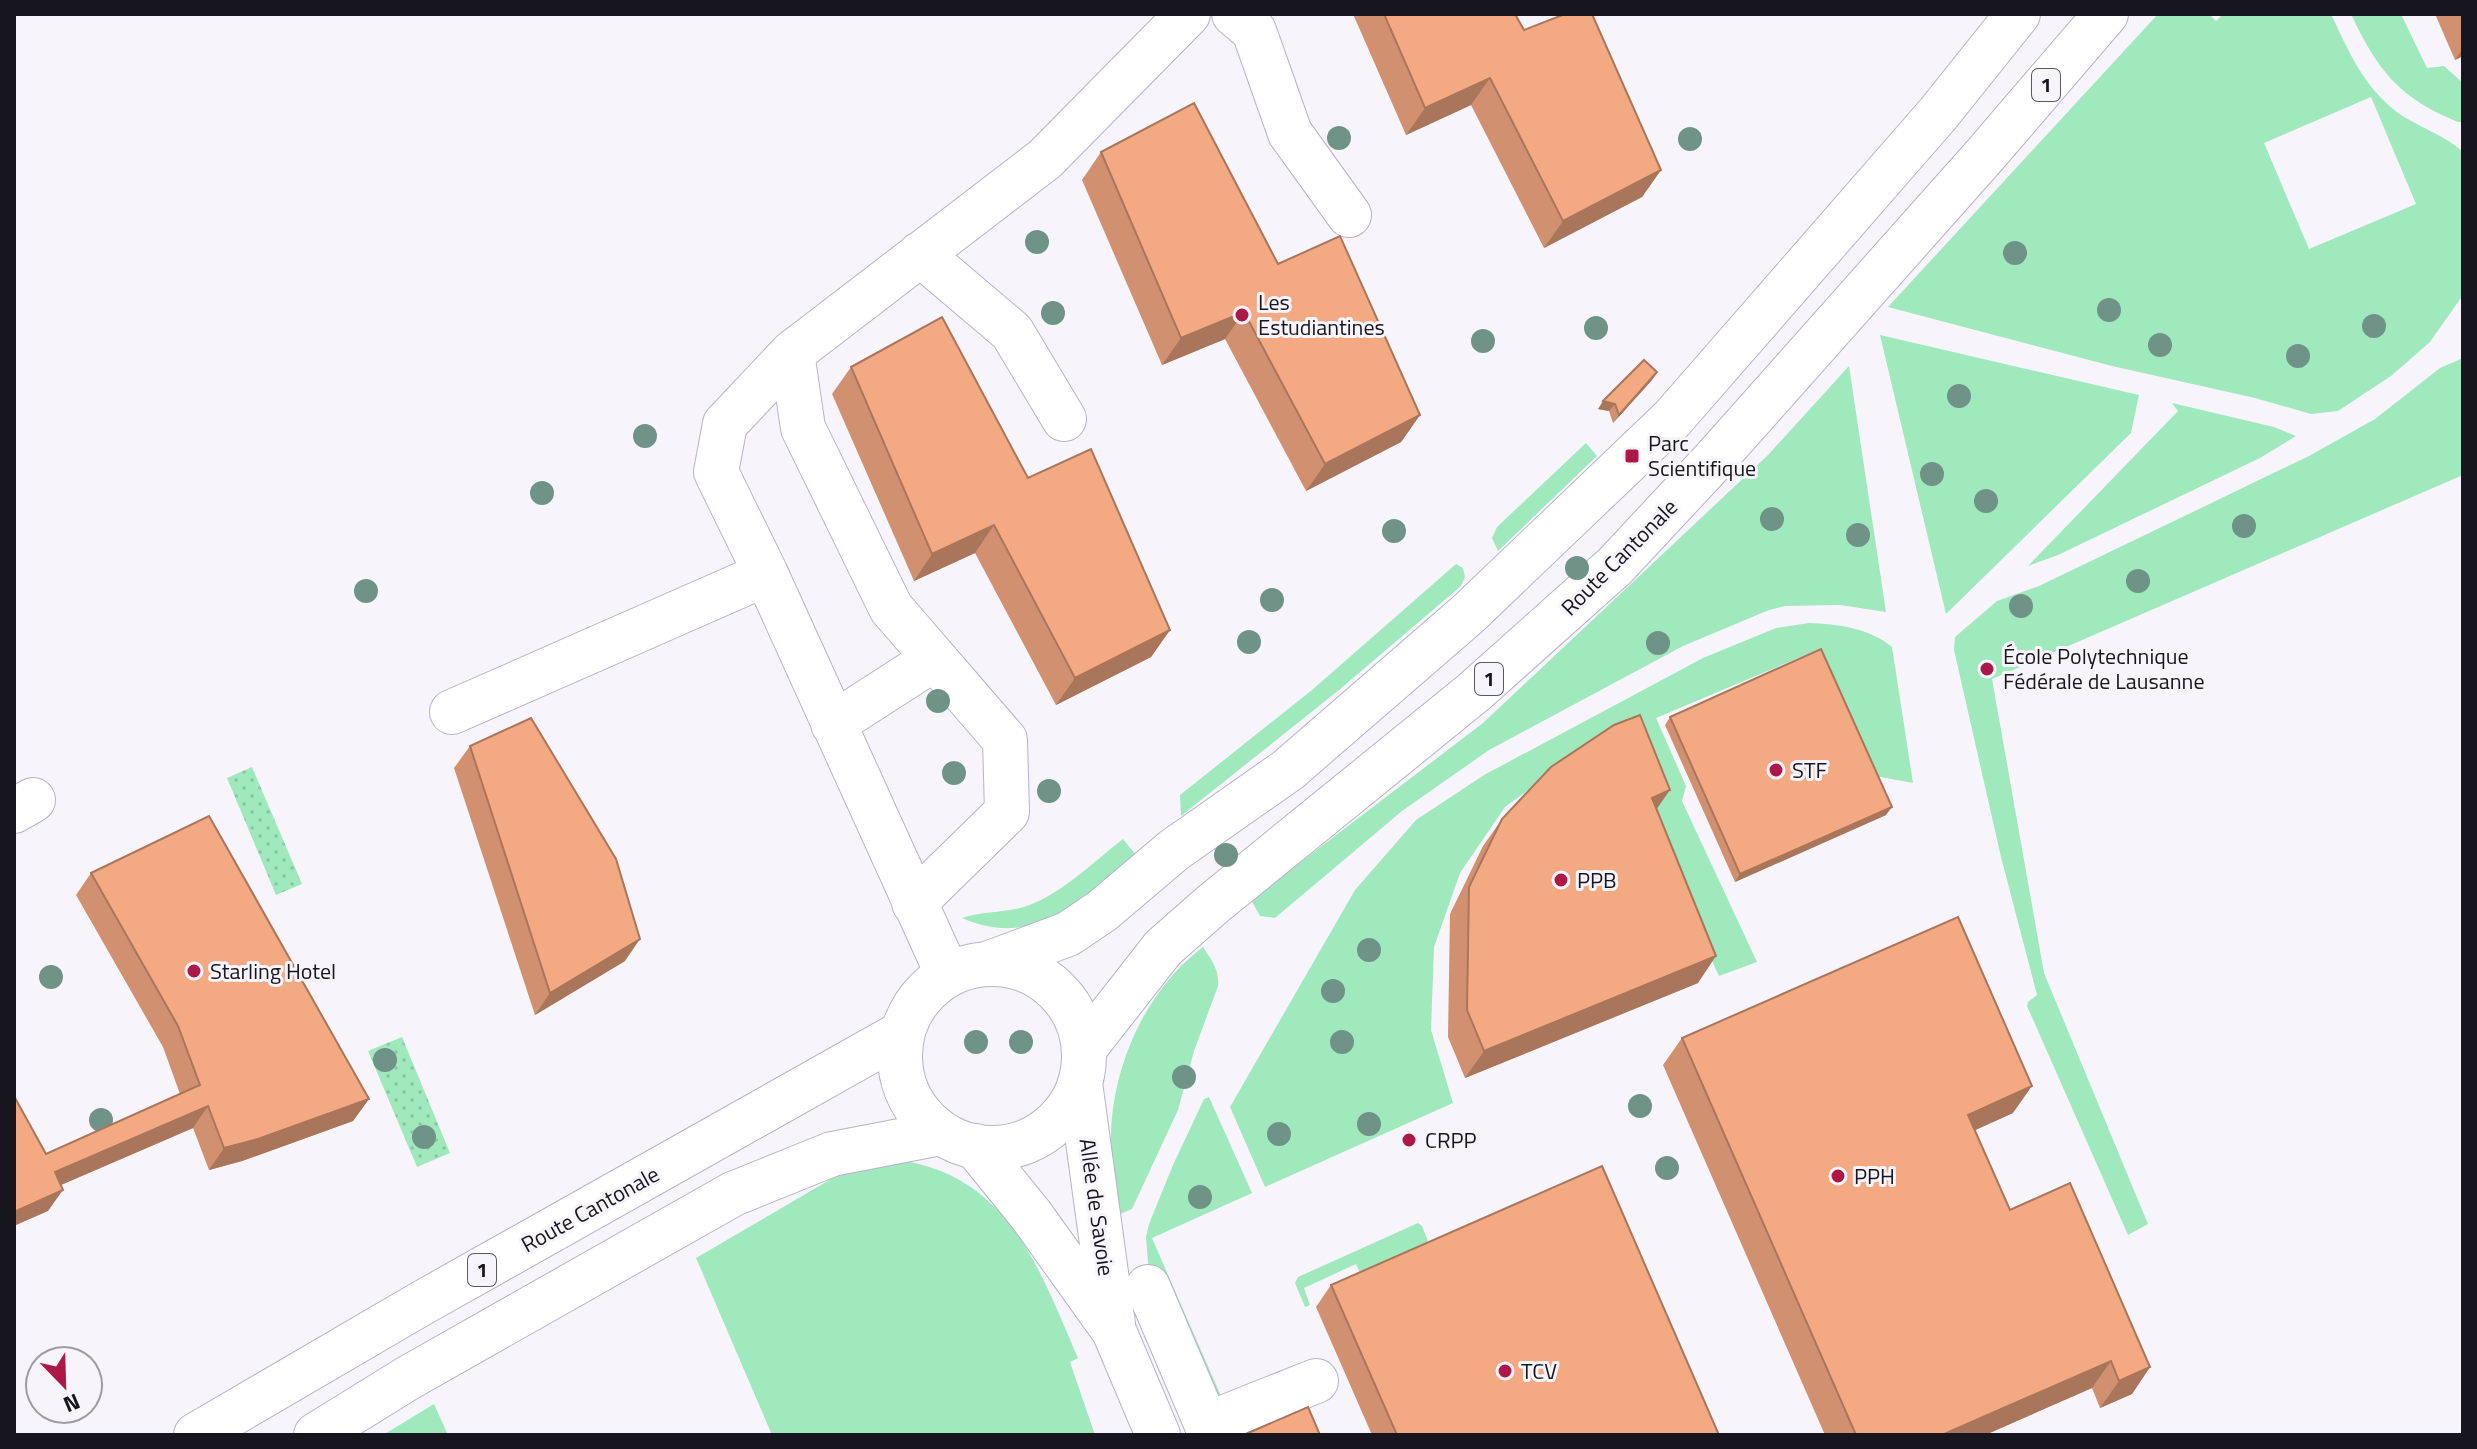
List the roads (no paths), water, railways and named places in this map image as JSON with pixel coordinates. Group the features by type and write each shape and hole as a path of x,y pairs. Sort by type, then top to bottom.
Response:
{"main road":[{"path":"967,969 914,903 766,574 716,472 725,424 792,353 1045,159 1188,14"},
{"path":"1234,14 1254,31 1290,133 1349,215"},
{"path":"967,969 1007,965 1026,970 1052,986 1072,1010 1080,1029 1082,1066 1062,1117 1031,1140 994,1148 958,1139 924,1118 911,1100 902,1078 899,1055 902,1033 919,999 967,969 1068,934 1102,911 1174,850 1288,770 1468,614 1672,419 1938,114 2018,14"},
{"name":"Route Cantonale","path":"1082,1066 1163,948 1474,692 1615,566 1712,462 2106,14"},
{"path":"920,254 1012,332 1064,419"},
{"path":"792,353 803,428 891,608 1005,740 1007,812 914,903"},
{"path":"452,712 766,574"},
{"path":"833,724 934,659"},
{"name":"Route Cantonale","path":"196,1435 422,1303 902,1033"},
{"name":"Allée de Savoie","path":"1082,1066 1114,1331"},
{"path":"316,1435 408,1378 733,1194 832,1154 958,1139"},
{"name":"Allée de Savoie","path":"958,1139 1031,1215 1114,1331 1158,1435"},
{"path":"1148,1287 1210,1430 1316,1381"}],"place":[{"name":"Les Estudiantines","path":"1242,315"},
{"name":"Parc Scientifique","path":"1632,456"},
{"name":"École Polytechnique Fédérale de Lausanne","path":"1987,669"},
{"name":"STF","path":"1776,770"},
{"name":"PPB","path":"1561,880"},
{"name":"Starling Hotel","path":"194,971"},
{"name":"CRPP","path":"1409,1140"},
{"name":"PPH","path":"1838,1176"},
{"name":"TCV","path":"1505,1371"}]}
